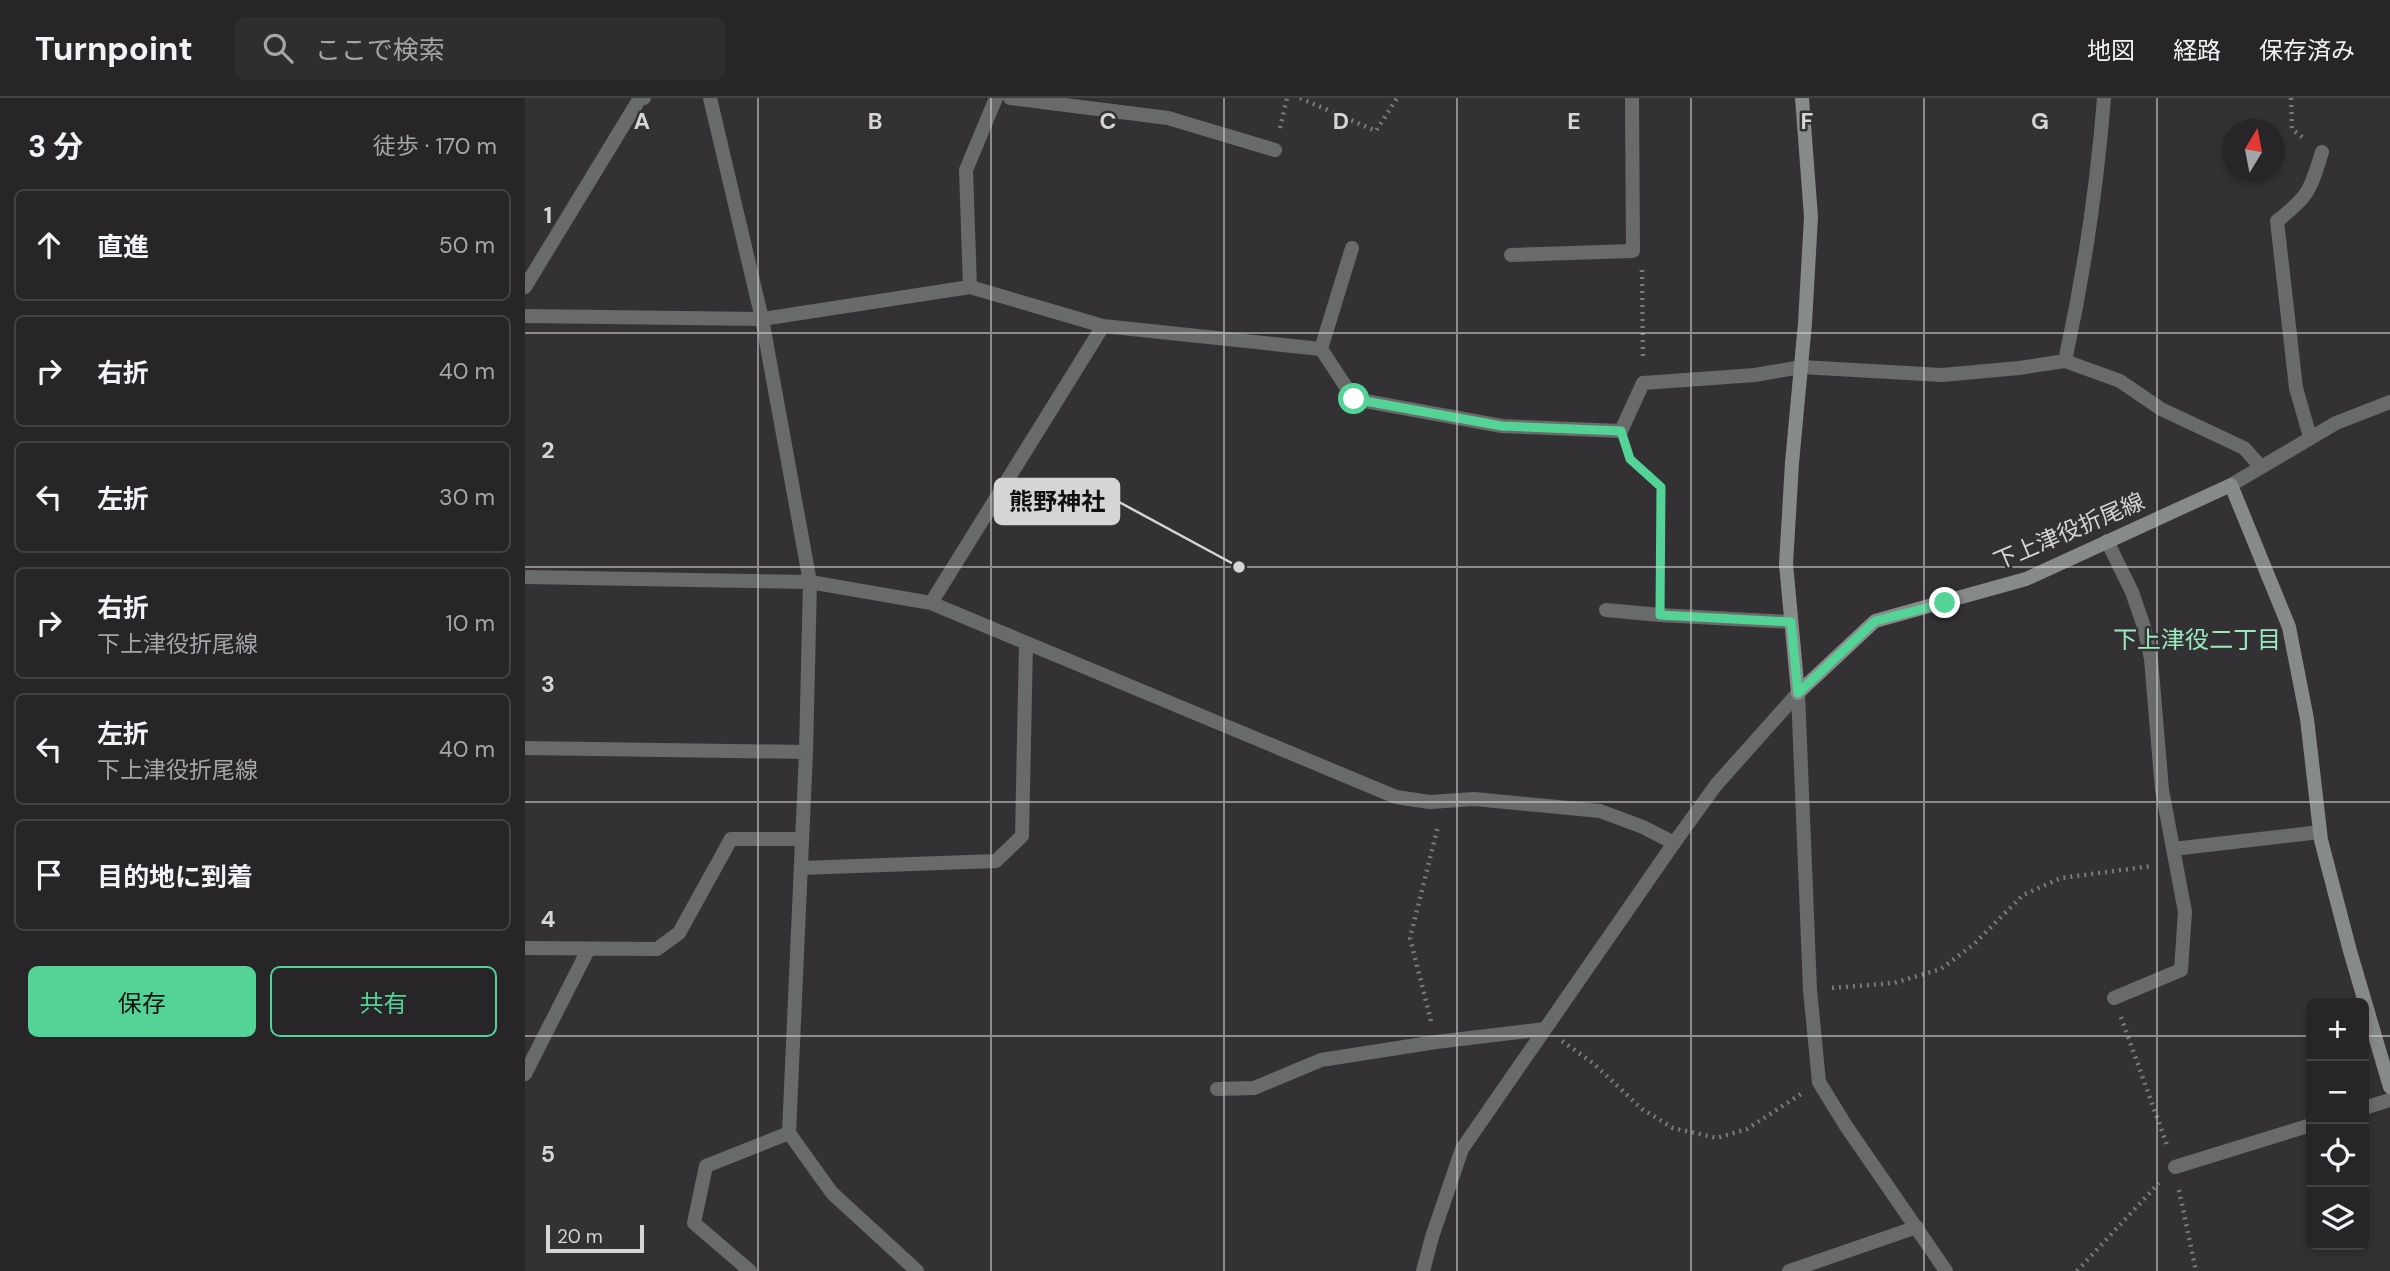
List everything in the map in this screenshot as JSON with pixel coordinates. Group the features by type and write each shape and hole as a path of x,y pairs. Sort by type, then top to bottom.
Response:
{"main road":[{"path":"1798,693 1786,564 1811,217 1802,98"},
{"path":"2231,485 2289,627 2307,719 2320,832 2350,951 2388,1077"},
{"name":"下上津役折尾線","path":"1798,693 1875,621 2026,579 2231,485"}],"street":[{"path":"525,286 640,98 643,98"},
{"path":"710,98 762,319 810,582 806,752 789,1133 832,1194 917,1271"},
{"path":"970,287 966,170 996,98"},
{"path":"1010,98 1168,118 1275,150"},
{"path":"1511,255 1633,251 1632,98"},
{"path":"2065,361 2098,177 2104,98"},
{"path":"2310,437 2296,387 2277,221 2302,201 2312,183 2322,152"},
{"path":"1321,349 1352,248"},
{"path":"525,316 762,319 970,287 1103,326 1321,349"},
{"path":"931,603 1103,326"},
{"path":"1321,349 1354,399 1502,426 1621,431 1643,383 1755,375 1801,367 1942,375 2065,361 2120,381 2161,409 2244,448 2261,467"},
{"path":"2231,485 2336,423 2390,402"},
{"path":"2107,541 2132,593 2144,627 2151,660 2162,790 2185,912 2181,970 2115,998"},
{"path":"525,577 810,582 931,603 1396,797 1430,802 1474,799 1600,811 1643,827 1674,843"},
{"path":"1606,610 1791,622"},
{"path":"801,868 996,861 1022,836 1026,644"},
{"path":"1423,1271 1462,1149 1716,785 1798,693"},
{"path":"1798,693 1810,990 1819,1082 1846,1126 1946,1271"},
{"path":"525,748 806,752"},
{"path":"2175,856 2320,832"},
{"path":"525,948 657,949 679,933 731,839 802,839"},
{"path":"525,1074 588,950"},
{"path":"1217,1089 1254,1088 1321,1060 1545,1029"},
{"path":"2369,1106 2390,1100"},
{"path":"2175,1167 2306,1127"},
{"path":"750,1271 694,1223 706,1166 789,1133"},
{"path":"1789,1271 1917,1227"}],"path":[{"path":"1300,98 1376,131 1397,98"},
{"path":"2291,98 2292,129 2322,152"},
{"path":"1633,251 1642,266 1643,383"},
{"path":"1621,431 1630,459 1661,487 1660,615"},
{"path":"1436,1042 1410,938 1444,801"},
{"path":"1810,990 1894,983 1941,969 1974,944 2023,895 2061,878 2175,856"},
{"path":"2115,998 2175,1167 2196,1271"},
{"path":"1545,1029 1594,1063 1642,1109 1673,1128 1717,1138 1747,1129 1819,1082"},
{"path":"2077,1271 2175,1167"}],"place":[{"name":"熊野神社","path":"1239,567"}],"district":[{"name":"下上津役二丁目","path":"2197,639"}],"route":[{"path":"1354,399 1502,426 1621,431 1630,459 1661,487 1660,615 1791,622 1798,693 1875,621 1945,603"}]}
